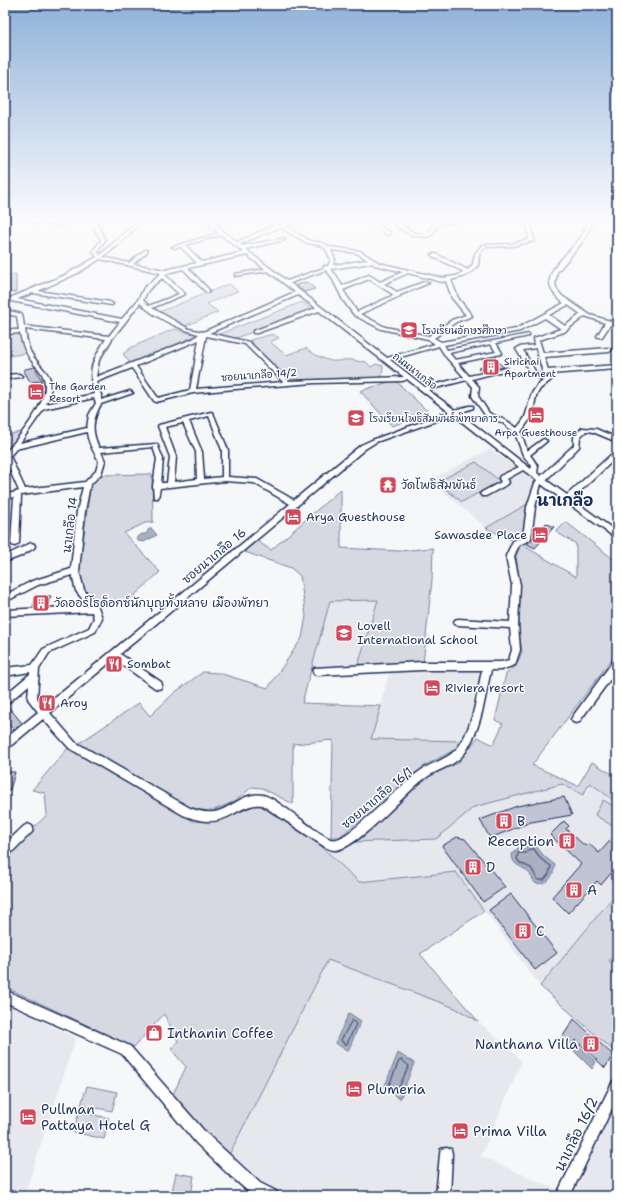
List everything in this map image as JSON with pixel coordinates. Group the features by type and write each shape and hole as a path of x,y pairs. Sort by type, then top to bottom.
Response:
{"street":[{"path":"7,301 35,292 70,275"},
{"path":"99,404 98,395 93,381 96,360 110,338 140,300 146,289 161,275"},
{"path":"148,308 182,294 163,275"},
{"path":"192,275 207,291"},
{"name":"ถนนนาเกลือ","path":"274,275 537,477 617,536"},
{"path":"286,283 307,275"},
{"path":"317,671 334,674 422,666 501,666 512,662 516,650 514,624 516,585 510,556 516,543 527,538 531,508 538,484 535,466 526,455 520,442 518,432 505,422 487,414 475,396 476,387 440,344 430,338 383,328 356,314 346,300 332,275"},
{"path":"381,283 400,275"},
{"path":"423,275 448,280 460,275"},
{"path":"554,275 552,280 552,286 568,303 584,314 617,325"},
{"path":"340,289 369,277 397,294"},
{"path":"430,338 454,321 469,316 455,298 448,280"},
{"path":"356,314 398,296 397,294 426,283"},
{"path":"35,292 110,304"},
{"path":"93,381 195,340 203,334 298,293"},
{"path":"140,300 148,308 179,327 203,334 247,343 288,383"},
{"path":"7,301 124,321"},
{"path":"385,360 440,344 518,330 568,303"},
{"path":"255,332 319,309"},
{"path":"5,312 20,315 25,349 48,377 50,385 43,407 7,456 21,493 15,543"},
{"path":"518,330 536,339 565,329 584,314"},
{"path":"545,315 565,329"},
{"path":"600,336 608,323"},
{"path":"5,332 21,329 110,338"},
{"path":"193,390 203,334"},
{"path":"446,352 493,344 527,335"},
{"path":"536,339 542,355 548,380"},
{"path":"454,362 499,353 493,344"},
{"path":"538,346 519,349 534,374 548,380"},
{"path":"542,355 610,350"},
{"name":"ซอยนาเกลือ 14/2","path":"133,365 155,400 193,390 288,383 403,379 408,377"},
{"path":"546,372 617,367"},
{"path":"424,389 468,377 506,369"},
{"path":"5,377 19,376"},
{"path":"518,432 529,416 533,396 538,388 548,380"},
{"path":"14,447 90,429 92,415 99,404 130,393"},
{"path":"43,407 98,395"},
{"name":"ซอยนาเกลือ 16","path":"5,745 114,656 362,447 374,441 471,407"},
{"path":"170,484 173,457 161,426 211,414 225,450 225,479"},
{"path":"185,420 199,452 201,481"},
{"name":"นาเกลือ 14","path":"90,429 91,437 102,461 100,472 87,484 81,511 75,571 80,591 95,609"},
{"path":"537,477 577,446 577,437 584,429 594,430 617,440"},
{"path":"526,455 544,441"},
{"path":"96,450 155,445 160,459 156,496"},
{"path":"567,499 617,453"},
{"path":"484,494 506,482 502,478 524,467"},
{"path":"156,486 225,479 255,481 295,504"},
{"path":"5,497 21,493 87,484"},
{"path":"5,558 18,554 31,546"},
{"path":"5,599 35,583 75,571"},
{"path":"5,613 95,609 98,618 92,630 46,651 34,672 5,700"},
{"path":"458,622 514,624"},
{"path":"114,656 158,685"},
{"path":"576,719 617,663"},
{"name":"ซอยนาเกลือ 16/1","path":"43,713 72,744 168,802 197,817 213,818 229,812 252,799 263,800 327,843 335,845 346,840 427,771 454,759 472,732 486,666"},
{"path":"5,672 34,672"},
{"path":"34,672 32,698 43,713"},
{"path":"5,851 28,829"},
{"path":"5,996 126,1050 201,1138 255,1188 270,1196"},
{"name":"นาเกลือ 16/2","path":"563,1196 617,1086"},
{"path":"443,1196 446,1154"}],"shaded area":[{"path":"229,284 238,291 207,304 218,312 183,327 159,312"},
{"path":"302,302 314,310 236,338 219,334"},
{"path":"174,329 198,335 130,363 123,354 132,347"},
{"path":"5,333 19,333 26,353 5,357"},
{"path":"273,334 279,338 270,342 286,355 306,348 318,356 331,361 365,361 371,367 376,364 383,366 382,378 290,382 265,358 250,340"},
{"path":"395,380 429,413 392,426 360,391"},
{"path":"21,432 5,454 5,435"},
{"path":"490,449 536,482 529,503 486,528 430,480"},
{"path":"476,462 500,481 462,502 437,482"},
{"path":"152,474 153,522 145,523 124,533 160,572 126,603 96,603 83,590 79,571 90,488 93,481 101,475"},
{"path":"341,489 341,548 399,551 433,548 432,580 423,664 358,665 378,600 330,601 302,703 381,706 371,739 463,741 454,750 424,766 404,784 373,807 339,837 331,837 333,740 293,744 293,804 262,788 252,787 235,801 207,813 195,812 78,744 139,703 150,716 174,693 203,672 219,673 268,688 302,638 306,616 300,576 291,568 242,551 257,541 271,550"},
{"path":"529,503 523,535 513,541 486,528"},
{"path":"566,522 617,562 617,652 532,765 578,786 592,762 617,777 617,803 590,783 583,795 562,784 474,807 436,839 352,842 429,776 458,763 478,737 493,745 503,724 495,720 506,674 516,666 522,652 519,630 520,584 516,556 521,544 576,577 576,544 556,532"},
{"name":"Lovell International School","path":"378,600 358,665 312,666 329,601"},
{"name":"Riviera resort","path":"484,668 469,731 463,741 371,739 390,670"},
{"path":"69,747 193,821 219,819 258,804 321,846 359,882 456,872 484,911 420,954 478,1021 455,1008 328,960 228,1157 173,1094 186,1067 171,1049 178,1041 164,1014 134,1047 5,987 5,854 47,815 45,793 32,790"},
{"path":"562,784 585,796 591,785 617,804 617,892 540,986 456,872 359,882 327,852 352,842 436,839 474,807"},
{"path":"603,800 617,808 617,829 595,815"},
{"path":"617,892 617,950 609,961 617,968 617,1013 612,1022 617,1027 617,1054 540,986"},
{"name":"Plumeria","path":"328,959 455,1008 478,1021 522,1061 481,1156 557,1190 554,1196 292,1196 264,1188 228,1157"},
{"name":"Pullman Pattaya Hotel G","path":"5,1003 76,1038 24,1196 5,1196"},
{"path":"87,1086 117,1092 112,1111 81,1105"},
{"path":"79,1112 109,1118 104,1139 73,1132"},
{"path":"608,1119 617,1127 617,1196 573,1196"},
{"path":"176,1173 194,1176 191,1196 171,1196"}],"water":[{"path":"149,529 152,529 157,535 144,542 138,541 136,538 142,534 146,534"},
{"path":"535,845 544,856 555,865 553,873 547,882 540,884 535,883 528,872 515,864 512,858 512,854 518,848 525,849 527,846"},
{"path":"349,1013 361,1021 348,1051 335,1043"},
{"path":"577,1044 596,1062 592,1069 573,1050"},
{"path":"398,1053 414,1063 400,1099 384,1088"}],"building":[{"path":"5,275 16,275 16,292 5,293"},
{"path":"307,282 315,289 304,292 296,285"},
{"name":"Sirichai Apartment","path":"499,363 504,367 482,372 478,368"},
{"path":"35,367 42,381 30,382 24,371 25,369"},
{"name":"Sawasdee Place","path":"546,523 554,527 535,548 527,544"},
{"name":"วัดออร์โธด็อกซ์นักบุญทั้งหลาย เมืองพัทยา","path":"36,596 51,596 47,606 33,607"},
{"path":"5,705 7,705 22,723 14,730 5,721"},
{"path":"5,772 15,772 10,790 5,790"},
{"path":"564,797 572,815 531,822 490,838 480,820 517,806"},
{"path":"564,821 569,826 566,829 585,846 588,843 599,853 610,841 617,847 617,866 601,885 597,881 568,913 552,897 581,864 550,835"},
{"name":"D","path":"457,837 465,839 505,887 483,902 442,846"},
{"name":"C","path":"511,894 557,953 535,970 489,910"},
{"name":"Nanthana Villa","path":"574,1019 613,1055 605,1068 576,1040 571,1049 561,1039"}],"place":[{"name":"โรงเรียนอักษรศึกษา","path":"409,330"},
{"name":"Sirichai Apartment","path":"491,367"},
{"name":"The Garden Resort","path":"36,392"},
{"name":"Arpa Guesthouse","path":"536,415"},
{"name":"โรงเรียนโพธิสัมพันธ์พิทยาคาร","path":"356,418"},
{"name":"วัดโพธิสัมพันธ์","path":"388,485"},
{"name":"Arya Guesthouse","path":"293,517"},
{"name":"Sawasdee Place","path":"540,535"},
{"name":"วัดออร์โธด็อกซ์นักบุญทั้งหลาย เมืองพัทยา","path":"41,603"},
{"name":"Lovell International School","path":"344,633"},
{"name":"Sombat","path":"114,664"},
{"name":"Riviera resort","path":"432,688"},
{"name":"Aroy","path":"47,703"},
{"name":"B","path":"504,821"},
{"name":"Reception","path":"567,841"},
{"name":"D","path":"473,867"},
{"name":"A","path":"574,890"},
{"name":"C","path":"523,931"},
{"name":"Inthanin Coffee","path":"154,1033"},
{"name":"Nanthana Villa","path":"591,1044"},
{"name":"Plumeria","path":"354,1089"},
{"name":"Pullman Pattaya Hotel G","path":"28,1117"},
{"name":"Prima Villa","path":"460,1131"}],"district":[{"name":"นาเกลือ","path":"565,500"}]}
